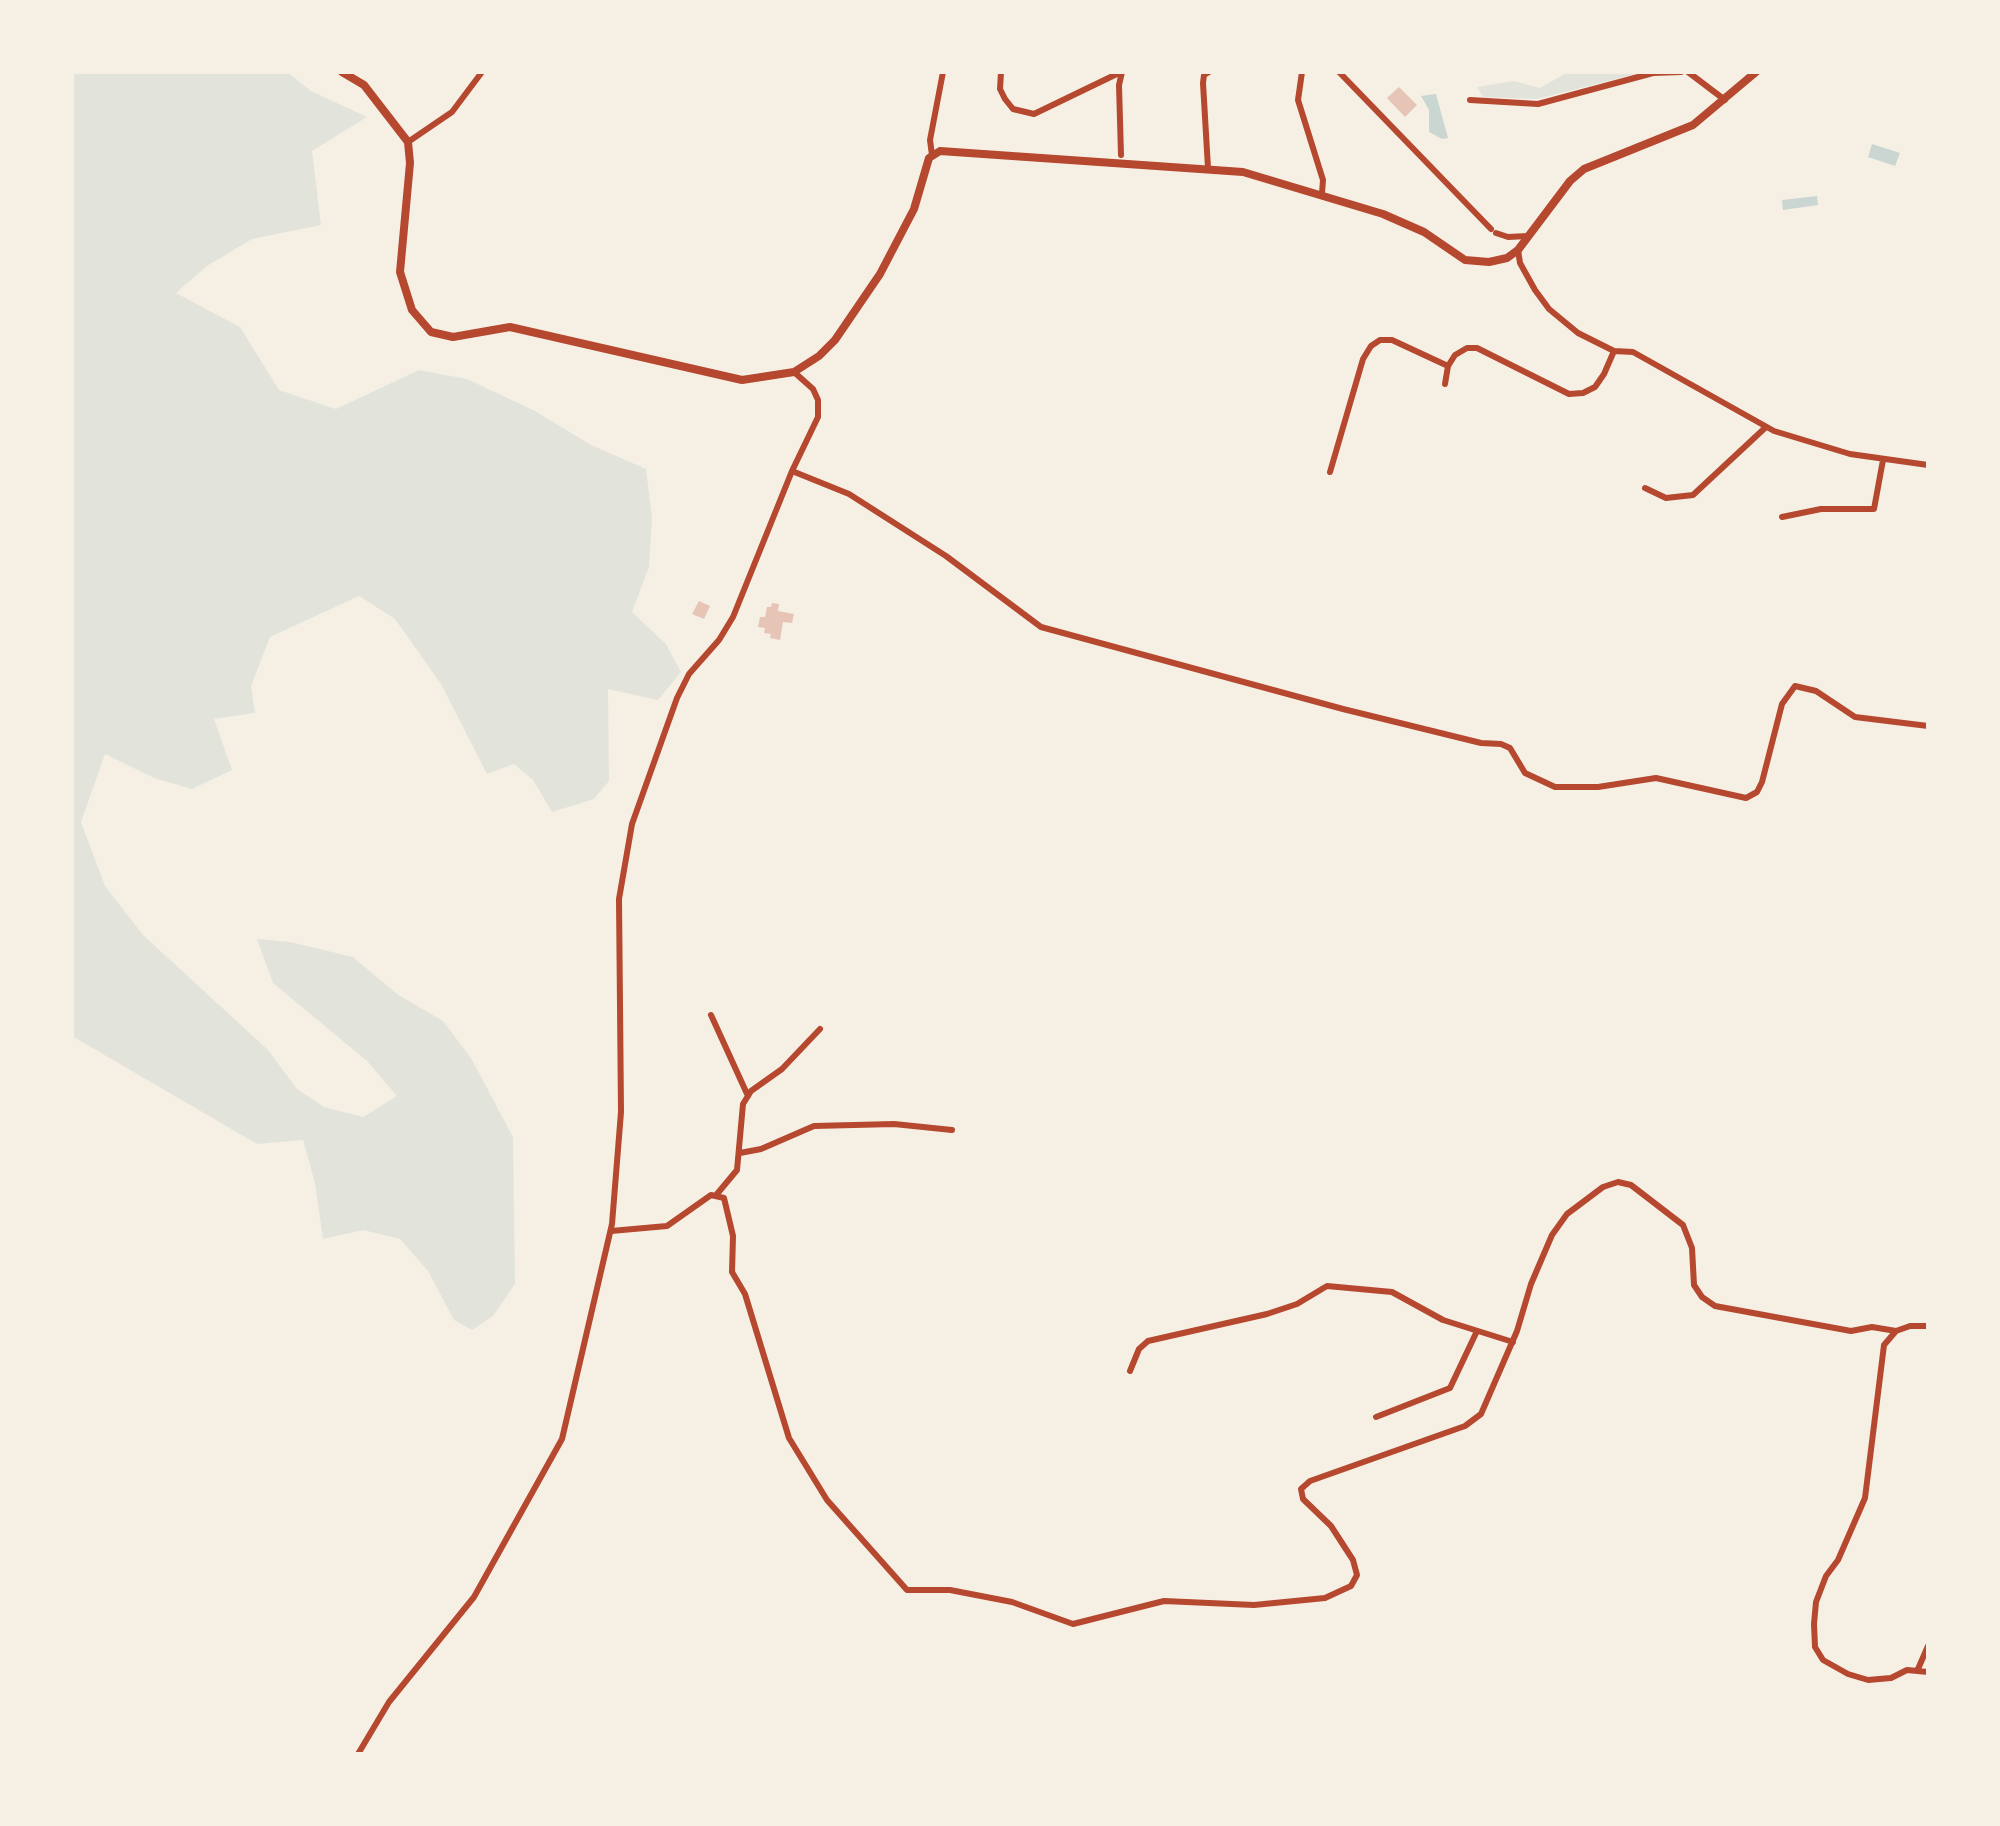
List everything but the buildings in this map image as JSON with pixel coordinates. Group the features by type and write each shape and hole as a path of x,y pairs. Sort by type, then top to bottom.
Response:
{"main road":[{"path":"342,72 364,85 408,142 410,163 400,272 412,310 431,332 453,337 510,327 728,378 771,378 794,372 819,356 880,274 914,209 932,155 944,151 1243,172 1322,193 1424,232 1465,260 1489,262 1507,258 1518,250 1570,181 1584,169 1681,131 1725,100 1756,72"}],"street":[{"path":"408,142 452,112 482,72"},
{"path":"932,155 930,140 943,72"},
{"path":"1001,72 1000,89 1005,99 1013,109 1034,114 1122,72"},
{"path":"1121,155 1119,85 1122,72"},
{"path":"1302,72 1298,100 1323,180 1322,193"},
{"path":"1339,72 1494,231 1508,237 1528,236"},
{"path":"1470,100 1538,104 1653,73 1681,72"},
{"path":"1688,72 1725,100"},
{"path":"1205,73 1208,168"},
{"path":"1518,250 1520,263 1549,309 1578,333 1614,351 1633,352 1766,427 1837,450 1928,465"},
{"path":"1330,472 1363,359 1371,346 1380,340 1392,340 1448,366"},
{"path":"1445,384 1448,366 1467,348 1477,348 1569,394 1583,393 1595,387 1614,351"},
{"path":"358,1754 389,1702 474,1597 555,1453 611,1231 621,1112 619,899 632,824 677,698 689,674 733,617 792,471 813,429 819,408 813,389 794,372"},
{"path":"1645,488 1666,498 1693,495 1766,427"},
{"path":"1782,517 1821,509 1874,509 1883,460"},
{"path":"792,471 849,494 946,556 1041,627 1343,709 1481,743 1501,744 1510,748 1525,773 1555,787 1598,787 1656,778 1746,798 1757,792 1762,782 1782,704 1795,686 1816,691 1855,717 1928,726"},
{"path":"711,1015 748,1096"},
{"path":"611,1231 667,1226 717,1194 737,1170 743,1104 820,1029"},
{"path":"740,1153 761,1149 814,1126 894,1124 952,1130"},
{"path":"717,1194 728,1206 733,1236 732,1272 745,1294 789,1438 827,1500 907,1590 950,1590 1012,1602 1073,1624 1164,1601 1254,1605 1325,1598 1351,1586 1357,1575 1353,1560 1331,1526 1303,1499 1301,1489 1310,1481 1474,1420 1486,1407 1552,1235 1588,1196 1618,1182 1644,1193 1683,1225 1692,1248 1694,1285 1702,1297 1715,1306 1851,1331 1872,1327 1896,1331"},
{"path":"1130,1371 1139,1349 1148,1341 1267,1314 1297,1304 1327,1286 1383,1289 1443,1320 1513,1342"},
{"path":"1928,1326 1910,1326 1896,1331 1888,1337 1880,1358 1865,1498 1816,1602 1815,1647 1833,1667 1868,1680 1891,1678 1918,1669 1928,1672"},
{"path":"1376,1417 1450,1388 1477,1331"},
{"path":"1918,1669 1928,1646"}],"shaded area":[{"path":"72,72 287,72 311,91 367,117 312,151 321,225 252,239 207,266 176,293 240,327 279,390 336,409 419,370 467,379 535,411 591,445 646,469 652,518 649,567 632,612 666,644 681,672 658,700 608,689 609,781 594,799 552,812 533,780 514,764 487,774 441,684 395,619 359,596 270,637 251,686 255,713 214,719 232,770 192,789 154,778 105,754 81,822 105,886 143,935 268,1050 297,1089 324,1107 363,1117 397,1096 367,1061 273,983 257,939 290,942 353,957 397,994 443,1021 471,1058 513,1137 515,1284 493,1316 472,1330 454,1320 428,1271 400,1239 363,1230 323,1239 315,1183 303,1140 257,1144 72,1036"},
{"path":"1568,72 1644,72 1537,99 1483,97 1477,87 1514,81 1540,88"},
{"path":"1436,94 1448,138 1442,139 1429,132 1429,110 1421,96"},
{"path":"1872,144 1900,153 1895,166 1868,157"},
{"path":"1817,196 1818,205 1783,210 1782,200"}]}
